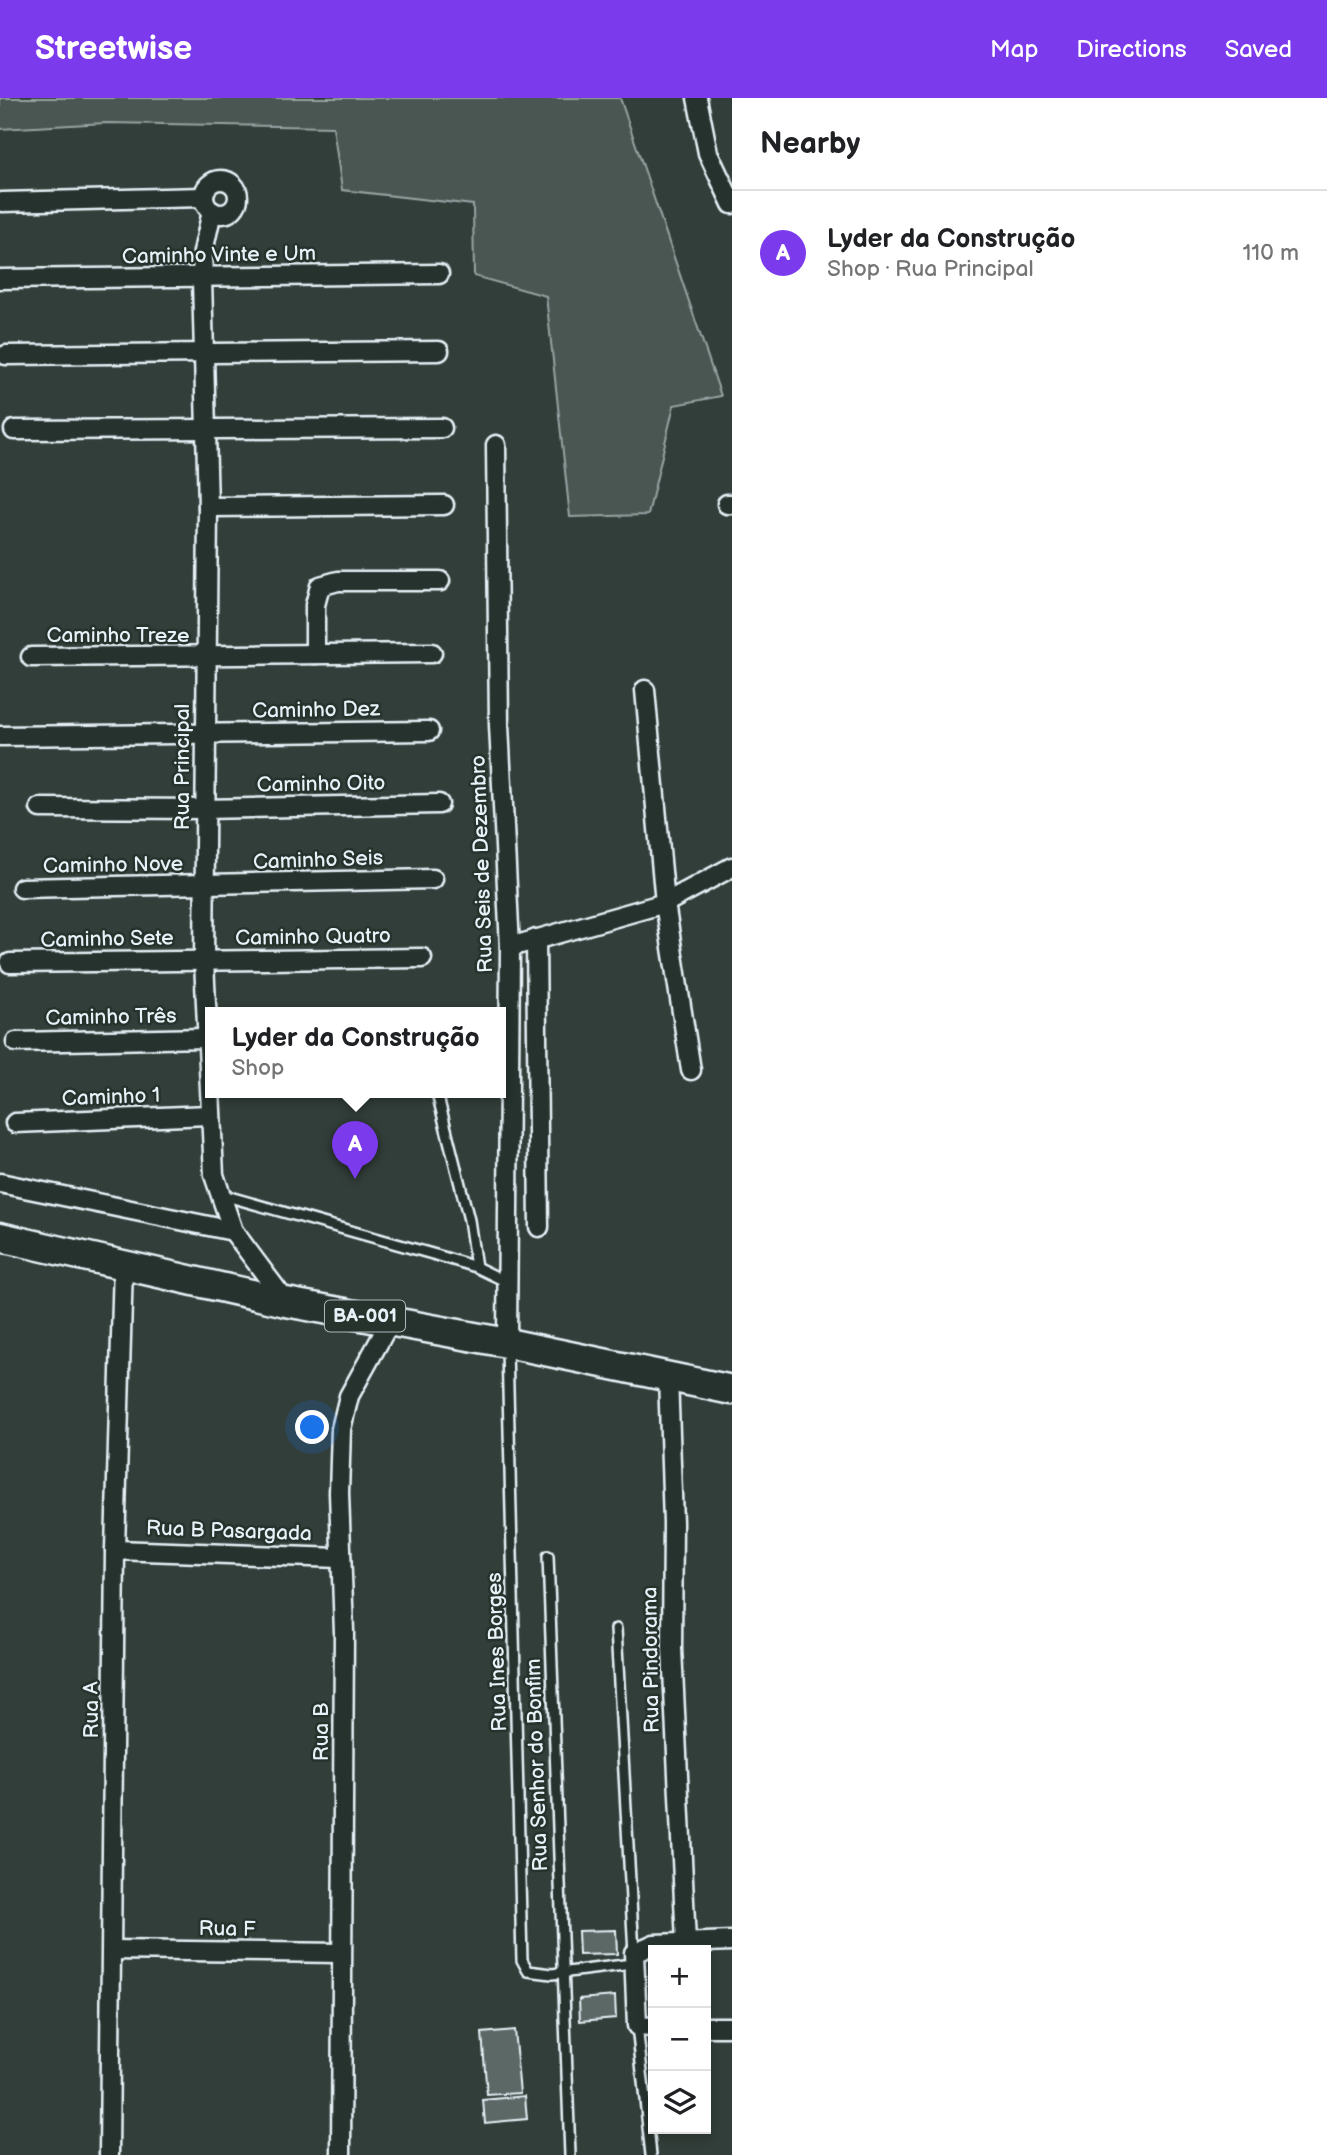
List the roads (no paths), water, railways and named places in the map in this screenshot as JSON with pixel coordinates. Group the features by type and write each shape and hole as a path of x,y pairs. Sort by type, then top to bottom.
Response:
{"main road":[{"name":"BA-001","path":"0,1237 286,1302 391,1320 732,1390"}],"street":[{"path":"696,98 708,153 732,204"},
{"name":"Rua Principal","path":"2,202 208,204 202,279 208,507 204,733 205,1007"},
{"name":"Caminho Vinte e Um","path":"0,279 202,279 439,274"},
{"path":"6,355 439,351"},
{"path":"14,430 442,428"},
{"name":"Rua Seis de Dezembro","path":"496,445 499,725 510,947 507,1343"},
{"path":"208,507 444,505"},
{"path":"315,654 315,605 320,586 338,581 440,581"},
{"name":"Caminho Treze","path":"31,657 432,653"},
{"path":"645,690 665,903 691,1070"},
{"name":"Caminho Dez","path":"0,736 429,731"},
{"name":"Caminho Oito","path":"40,808 204,809 439,804"},
{"path":"510,947 665,903 732,867"},
{"name":"Caminho Seis","path":"205,887 433,879"},
{"name":"Caminho Nove","path":"22,888 205,887"},
{"path":"536,939 539,1227"},
{"name":"Caminho Quatro","path":"204,961 422,958"},
{"name":"Caminho Sete","path":"10,963 204,961"},
{"name":"Caminho Três","path":"16,1042 205,1038"},
{"name":"Rua Principal","path":"208,1098 218,1194 233,1231 286,1302"},
{"name":"Caminho 1","path":"15,1124 209,1115"},
{"path":"0,1183 233,1231"},
{"name":"Rua A","path":"109,2155 116,1550 123,1265"},
{"name":"Rua B","path":"341,2155 344,1632 338,1493 341,1429 349,1396 391,1320"},
{"name":"Rua Pindorama","path":"668,1376 673,1523 673,1662 687,1943"},
{"name":"Rua B Pasargada","path":"116,1550 340,1558"},
{"path":"645,2027 633,1959 654,1944 732,1941"},
{"name":"Rua F","path":"112,1950 341,1953"},
{"path":"711,2027 732,2027"}],"lane":[{"path":"438,1098 469,1220 476,1267"},
{"path":"218,1194 476,1267 507,1282"},
{"name":"Rua Ines Borges","path":"507,1343 522,1960 528,1970 535,1973 562,1972"},
{"name":"Rua Senhor do Bonfim","path":"548,1556 570,2155"},
{"path":"562,1972 633,1959 616,1629"},
{"path":"645,2027 651,2155"}],"place":[{"name":"Lyder da Construção","path":"355,1179"}]}
